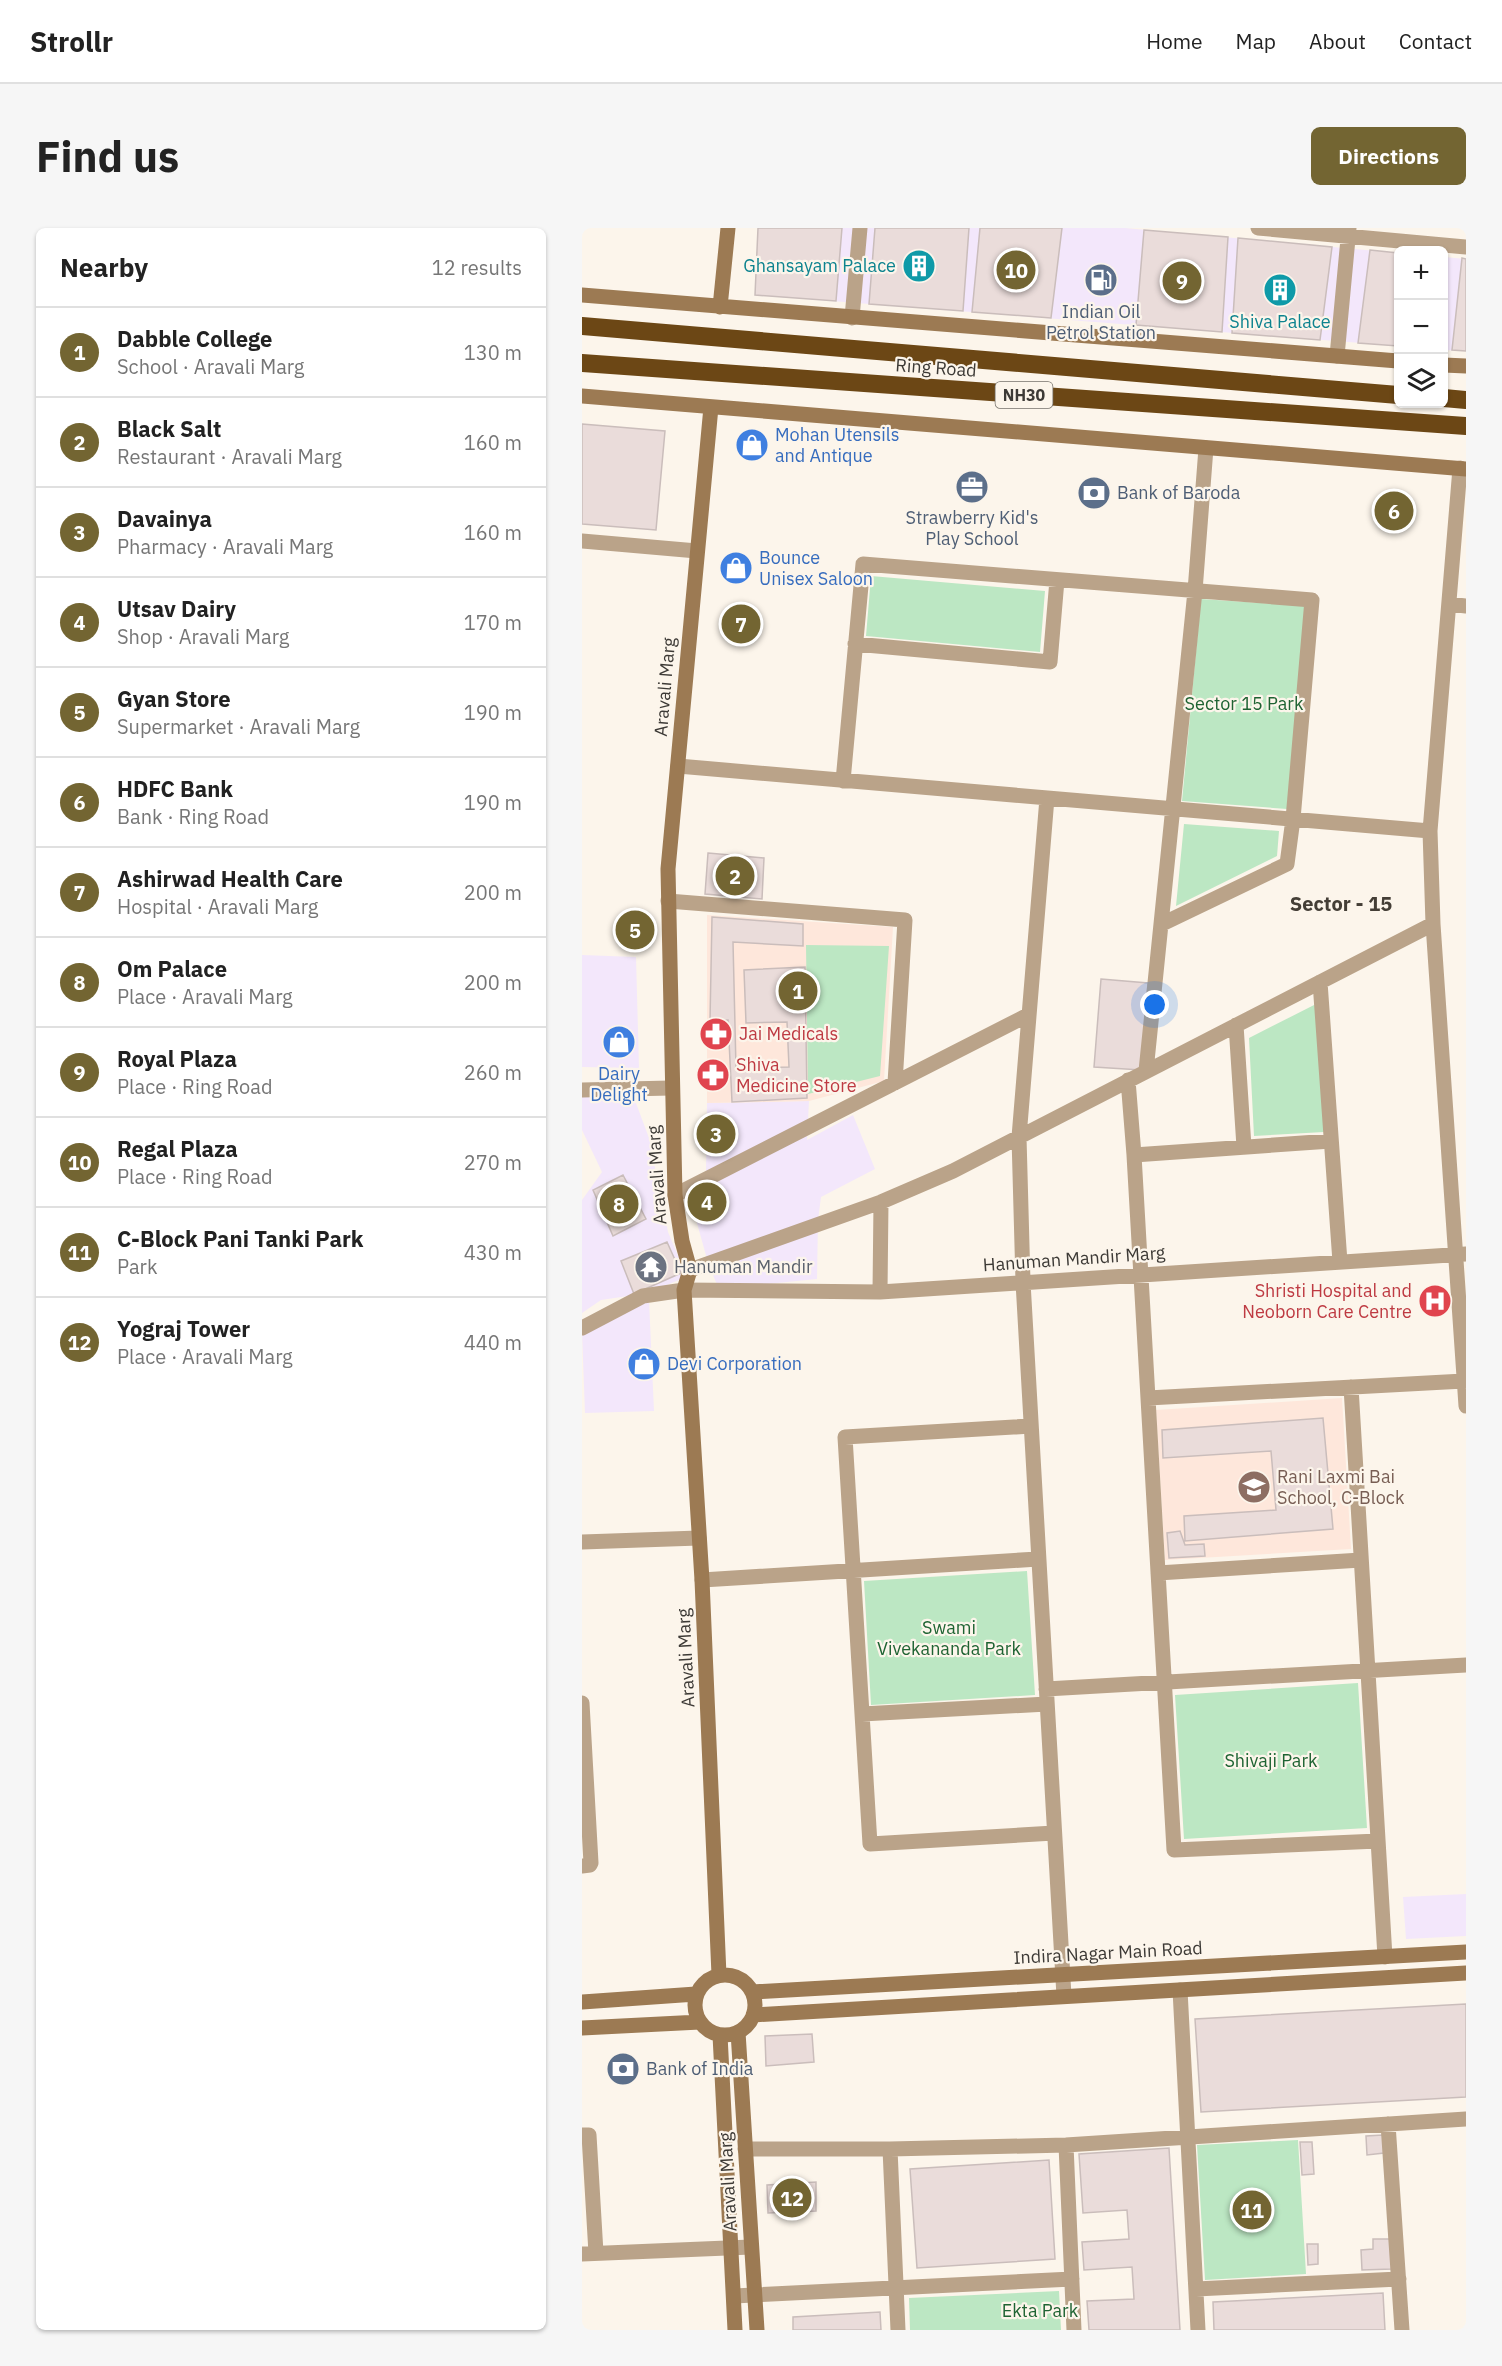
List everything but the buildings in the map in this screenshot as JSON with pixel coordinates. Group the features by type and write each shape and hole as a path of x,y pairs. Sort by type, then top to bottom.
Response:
{"highway":[{"name":"Ring Road","path":"582,326 1394,395"},
{"name":"Ring Road","path":"582,363 1466,426"},
{"path":"1448,398 1466,400"}],"street":[{"path":"720,308 728,228"},
{"path":"852,318 860,228"},
{"path":"1258,228 1348,232 1466,247"},
{"path":"1337,356 1348,232"},
{"path":"582,295 720,308 1394,361"},
{"path":"1448,365 1466,366"},
{"path":"582,396 1463,469 1430,831 1433,924 1461,1254 1466,1406"},
{"name":"Aravali Marg","path":"711,407 668,869 668,902 675,1195 680,1230 690,1270 684,1290 702,1580 719,1975"},
{"path":"1146,1071 1195,591 1206,448"},
{"path":"582,541 697,551"},
{"path":"843,781 863,564 1312,600 1287,864 1162,924"},
{"path":"855,644 1050,662 1057,580"},
{"path":"1449,604 1466,606"},
{"path":"678,766 1430,831"},
{"path":"1047,798 1019,1137 1023,1282 1064,1996"},
{"path":"668,902 905,920 895,1083"},
{"path":"690,1270 881,1202 953,1171 1433,924"},
{"path":"1320,982 1340,1262"},
{"path":"675,1195 1028,1015"},
{"path":"1236,1025 1244,1147"},
{"path":"1128,1080 1174,1850 1378,1841"},
{"path":"582,1090 671,1088"},
{"path":"1134,1155 1331,1141"},
{"path":"880,1292 881,1202"},
{"name":"Hanuman Mandir Marg","path":"582,1328 643,1296 684,1290 880,1292 1461,1254"},
{"path":"1148,1398 1464,1381"},
{"path":"1351,1387 1385,1956"},
{"path":"1031,1426 845,1437 870,1844 1054,1833"},
{"path":"582,1542 699,1538"},
{"path":"702,1580 1038,1559"},
{"path":"1158,1573 1361,1560"},
{"path":"862,1714 1165,1682 1466,1665"},
{"path":"582,1703 585,1800 591,1863 582,1866"},
{"name":"Indira Nagar Main Road","path":"752,1992 1466,1952"},
{"path":"753,2015 1466,1973"},
{"path":"719,1975 730,1975 741,1979 752,1992 755,2008 753,2015 750,2022 738,2032 720,2035 710,2031 700,2022 695,2011 696,1994 707,1980 719,1975"},
{"path":"1180,1990 1198,2330"},
{"path":"582,2002 696,1994"},
{"path":"582,2028 700,2022"},
{"name":"Aravali Marg","path":"738,2032 756,2330"},
{"name":"Aravali Marg","path":"720,2035 735,2330"},
{"path":"745,2149 890,2149 1066,2145 1466,2119"},
{"path":"1388,2124 1402,2330"},
{"path":"582,2135 589,2134 589,2253 751,2247"},
{"path":"1066,2145 1074,2330"},
{"path":"890,2149 898,2330"},
{"path":"734,2296 1072,2279"},
{"path":"1196,2289 1399,2279"}],"shaded area":[{"path":"758,228 1125,228 1394,253 1394,346 755,295"},
{"path":"1448,257 1466,259 1466,351 1448,350"},
{"path":"707,915 893,927 884,1081 809,1101 707,1103"},
{"path":"582,955 636,957 639,1068 582,1067"},
{"path":"633,1095 649,1138 668,1232 682,1265 684,1278 634,1298 628,1296 601,1300 582,1313 582,1200 602,1172 582,1130 582,1097"},
{"path":"809,1101 807,1140 853,1115 875,1169 821,1197 818,1220 817,1279 719,1289 709,1266 695,1216 697,1195 706,1171 707,1103"},
{"path":"649,1300 654,1411 585,1413 582,1332"},
{"name":"Rani Laxmi Bai School, C-Block","path":"1342,1398 1351,1549 1165,1560 1156,1410"},
{"path":"1466,1894 1466,1936 1406,1939 1403,1897"}],"green space":[{"path":"871,576 1045,591 1040,652 866,636"},
{"name":"Sector 15 Park","path":"1201,599 1306,606 1287,809 1182,801"},
{"path":"1184,824 1279,831 1277,856 1176,906"},
{"path":"806,945 889,946 880,1076 808,1094"},
{"path":"1318,1003 1324,1132 1254,1136 1249,1038"},
{"name":"Swami Vivekananda Park","path":"1027,1571 1035,1695 871,1705 864,1581"},
{"name":"Shivaji Park","path":"1358,1683 1367,1828 1184,1839 1175,1695"},
{"path":"1298,2140 1306,2274 1205,2280 1197,2145"},
{"name":"Ekta Park","path":"1059,2291 1061,2330 910,2330 909,2298"}],"place":[{"name":"Ghansayam Palace","path":"919,266"},
{"name":"Regal Plaza","path":"1016,270"},
{"name":"Indian Oil Petrol Station","path":"1101,280"},
{"name":"Royal Plaza","path":"1182,281"},
{"name":"Shiva Palace","path":"1280,290"},
{"name":"Mohan Utensils and Antique","path":"752,445"},
{"name":"Strawberry Kid's Play School","path":"972,487"},
{"name":"Bank of Baroda","path":"1094,493"},
{"name":"HDFC Bank","path":"1394,511"},
{"name":"Bounce Unisex Saloon","path":"736,568"},
{"name":"Ashirwad Health Care","path":"741,624"},
{"name":"Black Salt","path":"735,876"},
{"name":"Gyan Store","path":"635,930"},
{"name":"Dabble College","path":"798,991"},
{"name":"Jai Medicals","path":"716,1034"},
{"name":"Dairy Delight","path":"619,1042"},
{"name":"Shiva Medicine Store","path":"713,1075"},
{"name":"Davainya","path":"716,1134"},
{"name":"Utsav Dairy","path":"707,1202"},
{"name":"Om Palace","path":"619,1204"},
{"name":"Hanuman Mandir","path":"651,1267"},
{"name":"Shristi Hospital and Neoborn Care Centre","path":"1435,1301"},
{"name":"Devi Corporation","path":"644,1364"},
{"name":"Rani Laxmi Bai School, C-Block","path":"1254,1487"},
{"name":"Bank of India","path":"623,2069"},
{"name":"Yograj Tower","path":"792,2198"},
{"name":"C-Block Pani Tanki Park","path":"1252,2210"}],"district":[{"name":"Sector - 15","path":"1341,904"}]}
